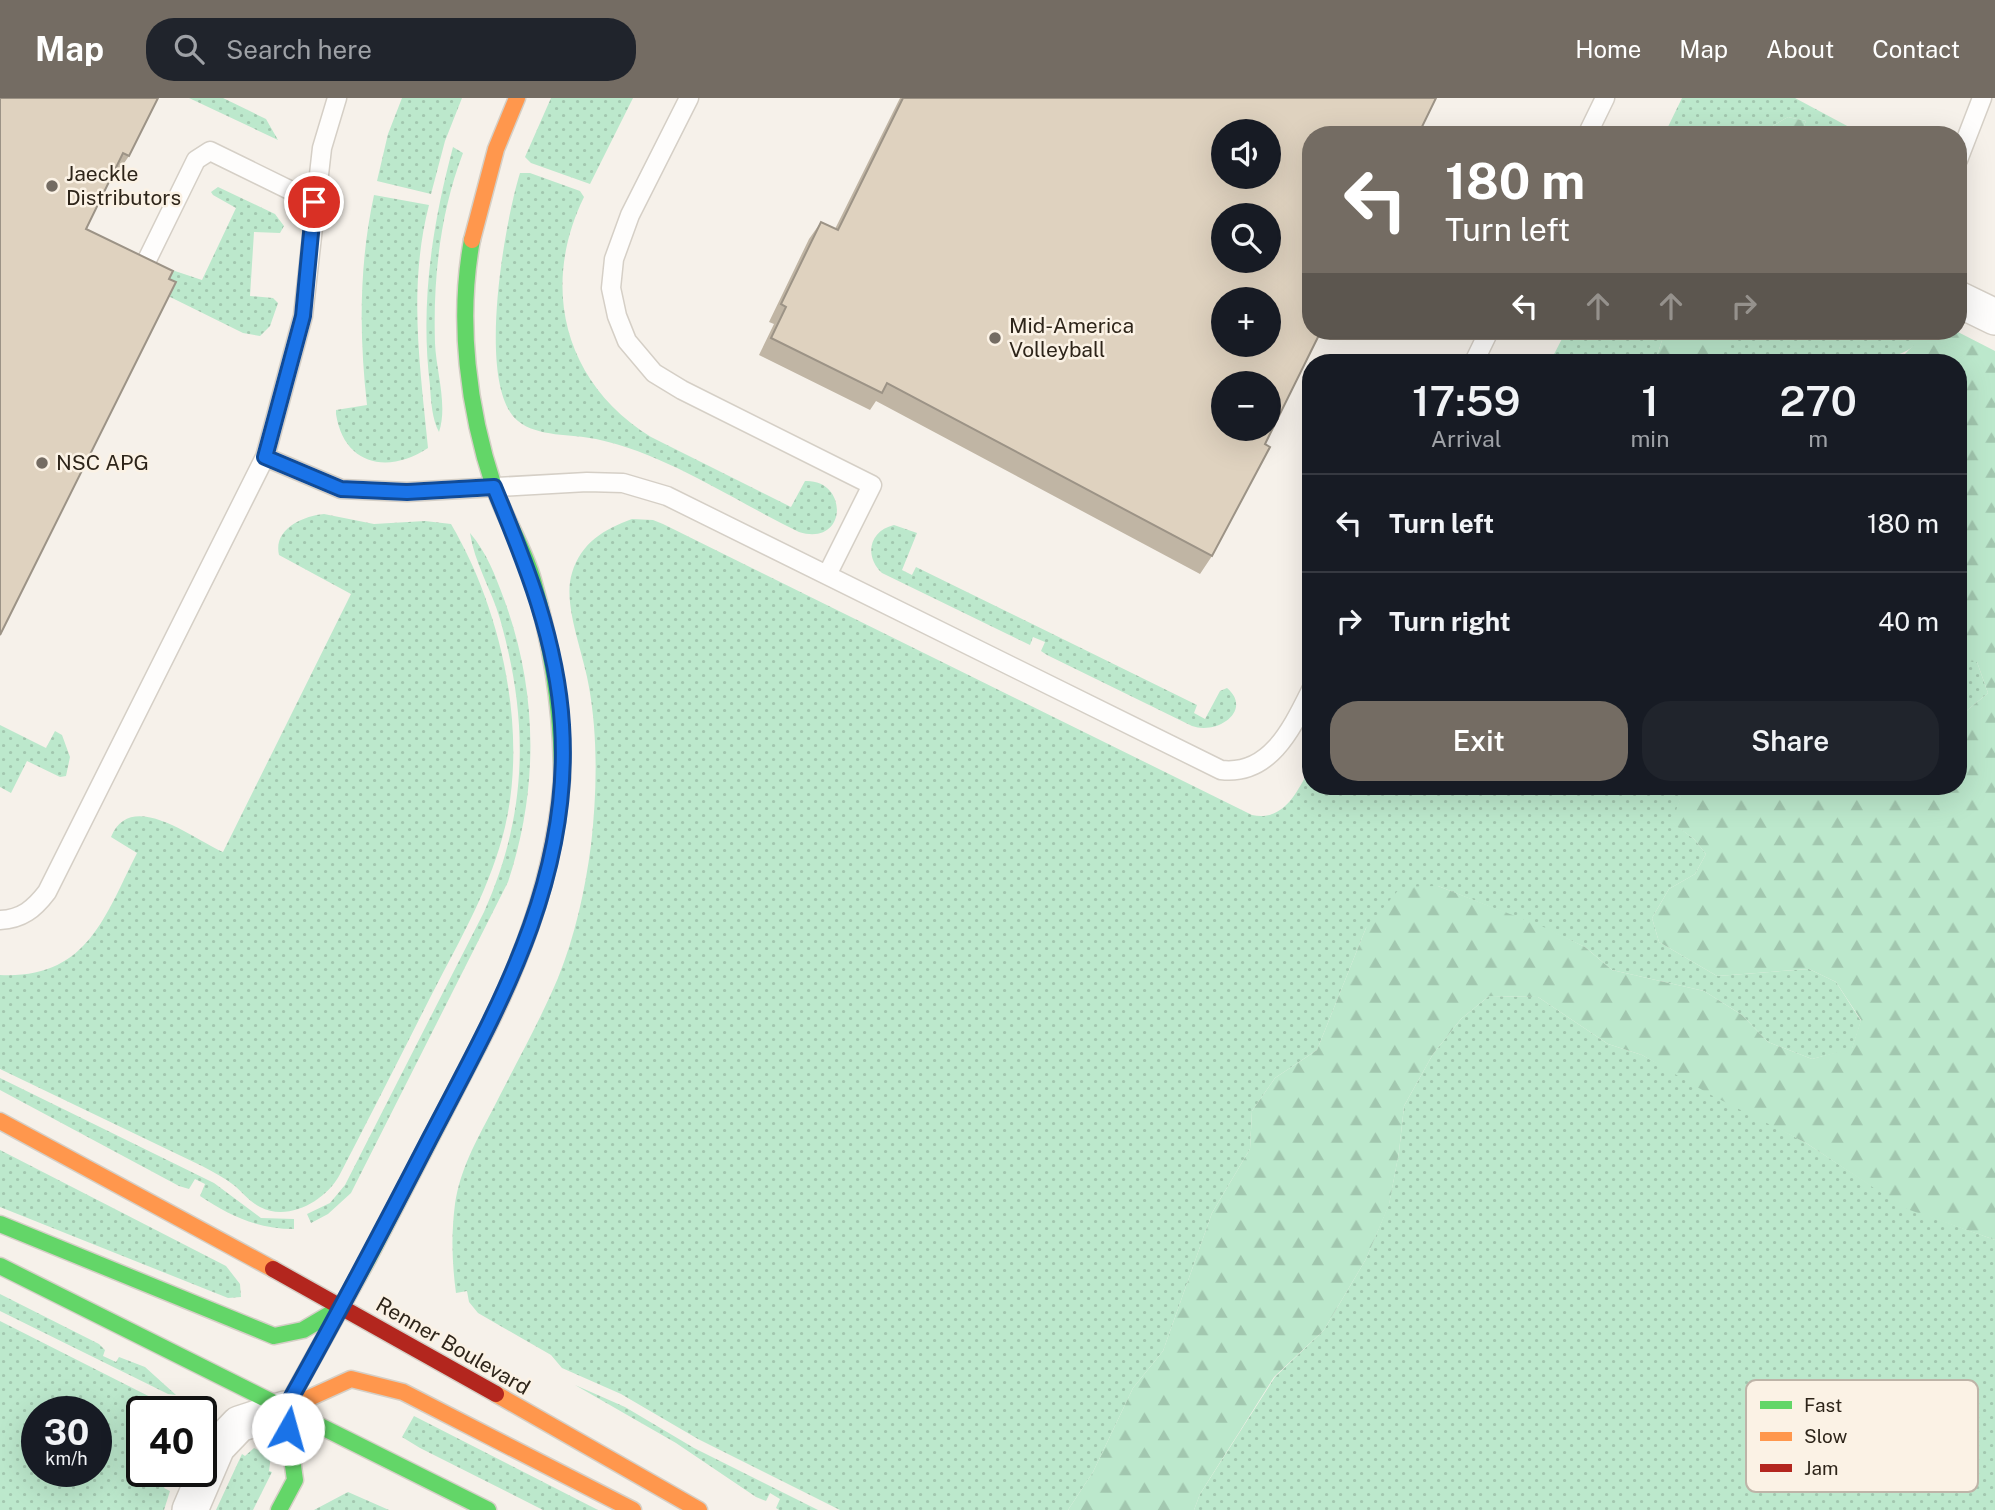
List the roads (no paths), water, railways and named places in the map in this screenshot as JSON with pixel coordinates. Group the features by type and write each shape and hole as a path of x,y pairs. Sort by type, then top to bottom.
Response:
{"main road":[{"path":"279,1510 295,1480 285,1409 342,1307 507,991 532,929 553,856 562,770 562,725 555,676 532,577 494,487 473,407 467,356 466,310 475,218 496,149 517,98"},
{"name":"Renner Boulevard","path":"0,1121 342,1307 699,1510"},
{"path":"0,1224 274,1336 303,1329 342,1307"},
{"path":"0,1266 488,1510"},
{"path":"285,1409 351,1378 403,1392 633,1510"}],"street":[{"path":"1967,303 1995,317"},
{"path":"190,1510 217,1447 239,1424 285,1409"}],"lane":[{"path":"0,920 18,917 33,909 47,892 265,457 303,316 322,148 337,98"},
{"path":"689,98 630,215 614,259 611,288 617,316 626,341 654,373 872,485 827,575"},
{"path":"1591,126 1605,98"},
{"path":"1967,137 1982,98"},
{"path":"144,266 196,160 210,151 314,202"},
{"path":"265,457 341,489 407,492 623,483 667,496 1221,770 1233,771 1258,765 1281,744 1302,706"}],"place":[{"name":"Jaeckle Distributors","path":"52,186"},
{"name":"Mid-America Volleyball","path":"995,338"},
{"name":"NSC APG","path":"42,463"}]}
